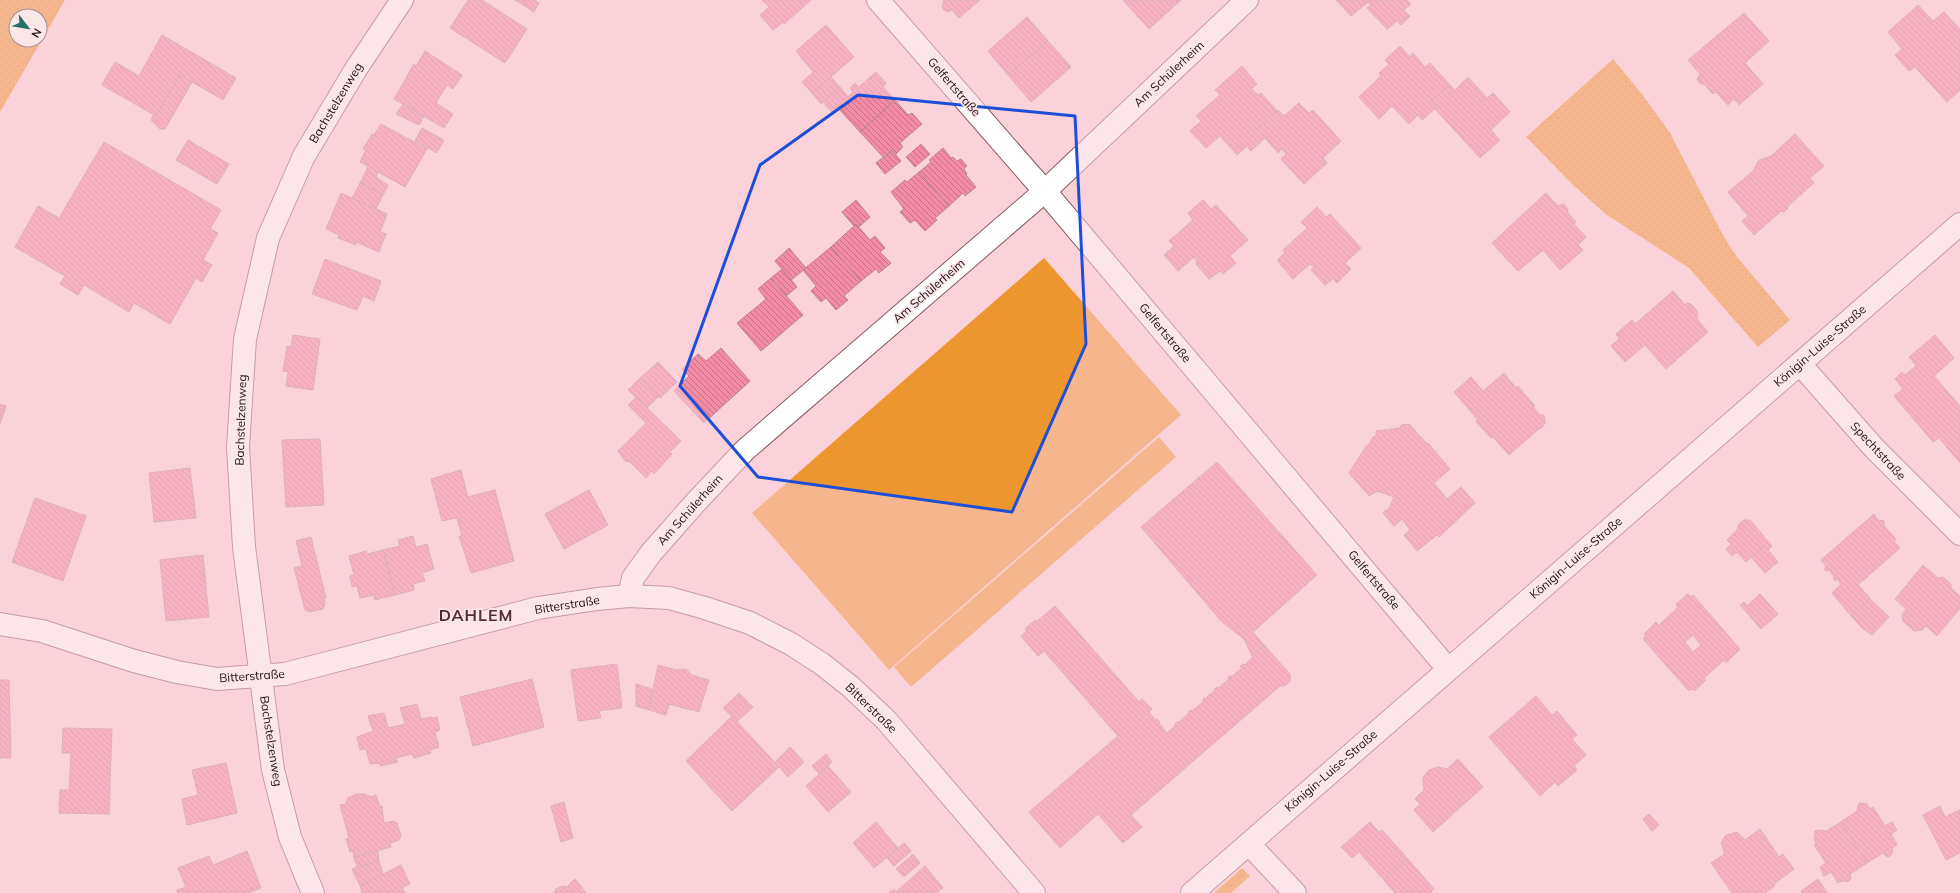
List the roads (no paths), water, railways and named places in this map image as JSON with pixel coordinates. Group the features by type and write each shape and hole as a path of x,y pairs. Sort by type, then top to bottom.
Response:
{"street":[{"name":"Bachstelzenweg","path":"313,893 290,837 273,770 244,547 238,447 245,339 268,238 304,156 356,69 402,0"},
{"name":"Gelfertstraße","path":"878,0 1044,191 1448,669"},
{"name":"Am Schülerheim","path":"629,596 633,578 651,553 745,450 1044,191 1247,0"},
{"name":"Königin-Luise-Straße","path":"1192,893 1960,224"},
{"name":"Spechtstraße","path":"1800,364 1874,448 1960,534"},
{"name":"Bitterstraße","path":"0,624 42,631 134,661 177,672 217,679 261,677 285,674 538,608 597,599 629,596 669,598 750,623 790,644 822,664 851,687 886,720 1034,893"},
{"path":"1248,844 1295,893"}],"district":[{"name":"DAHLEM","path":"476,615"}]}
